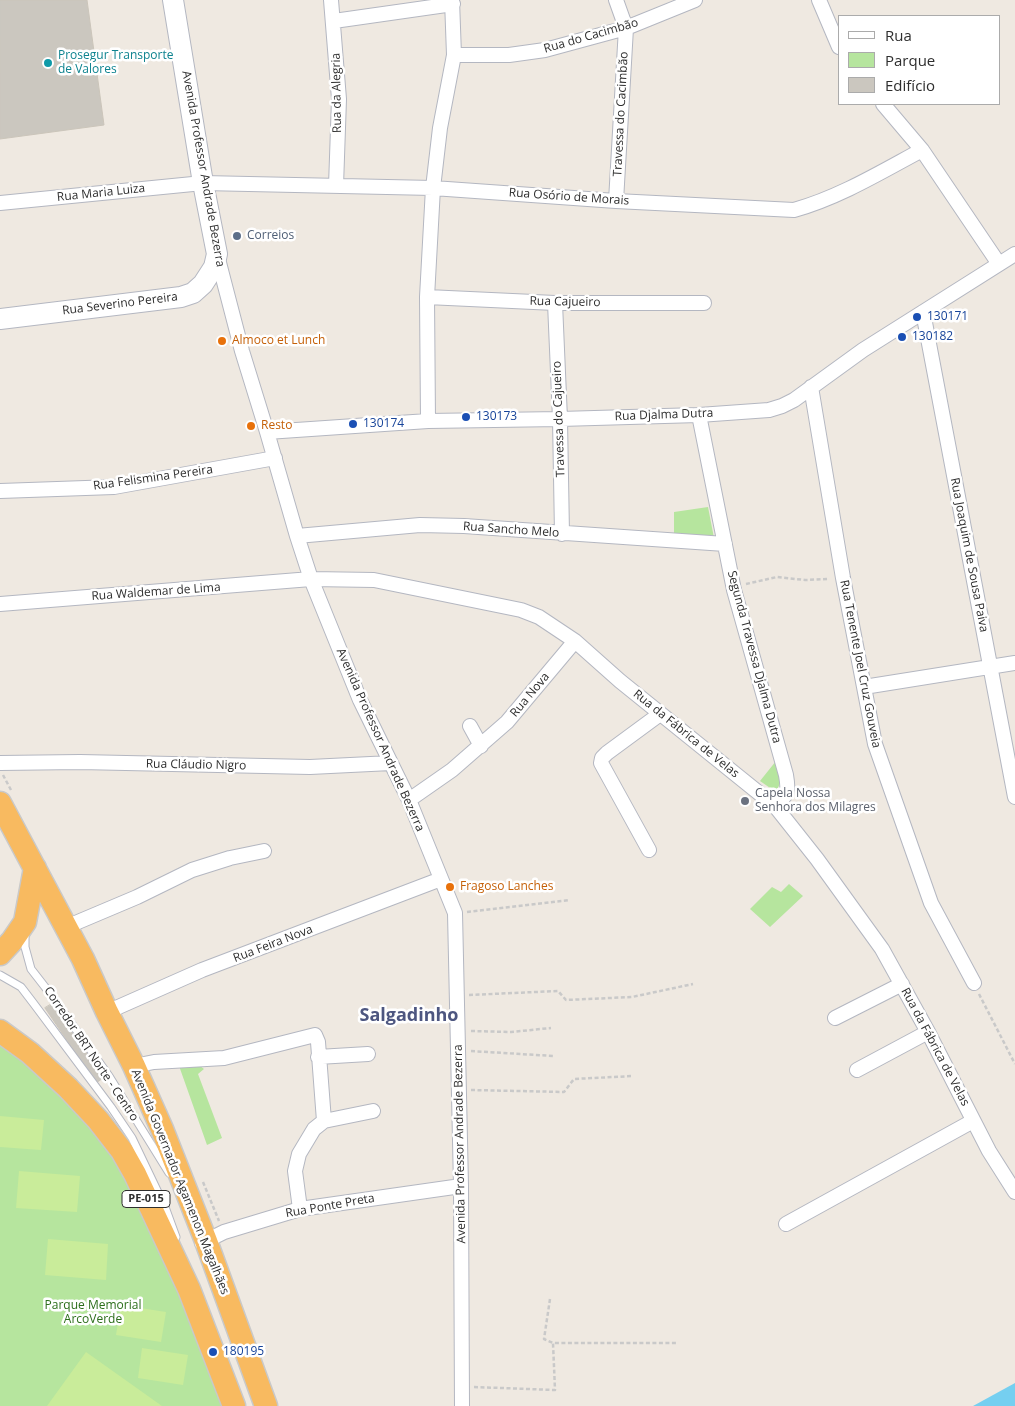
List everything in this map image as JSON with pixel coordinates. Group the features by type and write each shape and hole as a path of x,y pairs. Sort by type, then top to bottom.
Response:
{"highway":[{"name":"Avenida Governador Agamenon Magalhães","path":"0,803 83,960 134,1066 204,1242 266,1406"},
{"path":"0,954 25,922 35,868"},
{"name":"PE-015","path":"0,1031 30,1053 68,1088 98,1120 122,1151 189,1289 234,1406"}],"main road":[{"name":"Avenida Professor Andrade Bezerra","path":"173,0 202,183 217,254"},
{"name":"Rua Severino Pereira","path":"0,319 181,297 193,293 203,284 214,267 217,254"}],"street":[{"name":"Rua da Alegria","path":"331,0 340,99 336,186"},
{"path":"616,0 626,28"},
{"name":"Rua do Cacimbão","path":"454,55 509,54 545,50 626,28 695,0"},
{"path":"819,0 838,45"},
{"path":"334,21 453,2 454,55 440,128 433,188 427,297 428,421"},
{"name":"Travessa do Cacimbão","path":"616,201 626,28"},
{"path":"884,105 922,150 999,264"},
{"name":"Rua Osório de Morais","path":"202,183 433,188 616,201 794,210 837,195 922,150"},
{"name":"Rua Maria Luiza","path":"0,203 202,183"},
{"name":"Avenida Professor Andrade Bezerra","path":"217,254 242,351 311,580 360,700 409,800 455,913 461,1186 462,1406"},
{"name":"Rua Djalma Dutra","path":"267,432 428,421 699,415 769,410 794,400 863,350 1015,254"},
{"name":"Rua Cajueiro","path":"427,297 554,303 704,303"},
{"name":"Travessa do Cajueiro","path":"554,303 560,419 562,534"},
{"name":"Rua Joaquim de Sousa Paiva","path":"923,312 1015,797"},
{"name":"Rua Tenente Joel Cruz Gouveia","path":"811,387 843,578 875,744 928,894 974,983"},
{"name":"Segunda Travessa Djalma Dutra","path":"699,415 734,590 786,775 787,794 775,806"},
{"name":"Rua Felismina Pereira","path":"0,491 114,487 275,458"},
{"name":"Rua Sancho Melo","path":"297,536 420,525 464,526 725,544"},
{"name":"Rua Waldemar de Lima","path":"0,604 311,580"},
{"name":"Rua da Fábrica de Velas","path":"311,580 374,580 521,610 539,617 575,641 660,714 775,806 817,859 882,949 928,1032 989,1151 1015,1192"},
{"name":"Rua Nova","path":"409,800 452,770 507,722 575,641"},
{"path":"864,687 1015,663"},
{"path":"649,850 601,763 602,758 607,753 660,714"},
{"path":"470,726 481,746"},
{"name":"Rua Cláudio Nigro","path":"0,763 80,762 310,768 391,763"},
{"path":"66,927 137,897 192,870 230,858 264,851"},
{"name":"Rua Feira Nova","path":"107,1012 202,970 442,879"},
{"path":"835,1018 902,984"},
{"path":"857,1070 928,1032"},
{"path":"134,1066 154,1062 224,1058 313,1034 318,1042 324,1121"},
{"path":"318,1057 368,1054"},
{"path":"300,1209 295,1171 304,1143 314,1129 324,1121 373,1111"},
{"path":"786,1224 973,1121"},
{"name":"Rua Ponte Preta","path":"204,1242 241,1226 300,1209 461,1186"}],"lane":[{"name":"Corredor BRT Norte - Centro","path":"25,922 25,947 31,969 109,1076 172,1179"},
{"name":"Corredor BRT Norte - Centro","path":"0,975 20,987 112,1107 132,1138 165,1207 179,1244"},
{"path":"177,1187 204,1242 259,1406"},
{"path":"186,1262 240,1406"}],"path":[{"path":"734,590 746,583 777,577 805,580 843,578"},
{"path":"455,913 570,900"},
{"path":"974,983 1015,1064"},
{"path":"458,996 558,991 566,1000 632,997 693,984"},
{"path":"457,1031 511,1032 551,1028"},
{"path":"459,1051 553,1056"},
{"path":"459,1090 564,1092 574,1079 633,1076"},
{"path":"550,1299 544,1339 553,1343 678,1343"},
{"path":"462,1386 555,1390 553,1343"}],"green space":[{"path":"708,507 714,538 674,534 674,512"},
{"path":"776,761 784,775 776,792 760,781"},
{"path":"789,884 803,896 770,927 750,909 772,887 781,892"},
{"name":"Parque Memorial ArcoVerde","path":"0,1040 115,1138 229,1406 0,1406"},
{"path":"178,1063 196,1063 204,1069 198,1074 222,1138 207,1145"},
{"path":"0,1116 44,1120 41,1150 0,1147"},
{"path":"19,1171 80,1176 77,1212 16,1208"},
{"path":"48,1239 108,1244 106,1280 45,1275"},
{"path":"121,1305 166,1312 161,1342 116,1335"},
{"path":"142,1348 188,1355 183,1385 138,1378"},
{"path":"86,1352 162,1406 47,1406"}],"water":[{"path":"1015,1383 1015,1406 973,1406"}],"building":[{"name":"Prosegur Transporte de Valores","path":"0,0 87,0 104,125 0,139"},
{"path":"55,1002 106,1076 96,1083 45,1008"}],"place":[{"name":"Prosegur Transporte de Valores","path":"48,63"},
{"name":"Correios","path":"237,236"},
{"name":"130171","path":"917,317"},
{"name":"130182","path":"902,337"},
{"name":"Almoco et Lunch","path":"222,341"},
{"name":"130173","path":"466,417"},
{"name":"130174","path":"353,424"},
{"name":"Resto","path":"251,426"},
{"name":"Capela Nossa Senhora dos Milagres","path":"745,801"},
{"name":"Fragoso Lanches","path":"450,887"},
{"name":"180195","path":"213,1352"}],"district":[{"name":"Salgadinho","path":"409,1016"}]}
